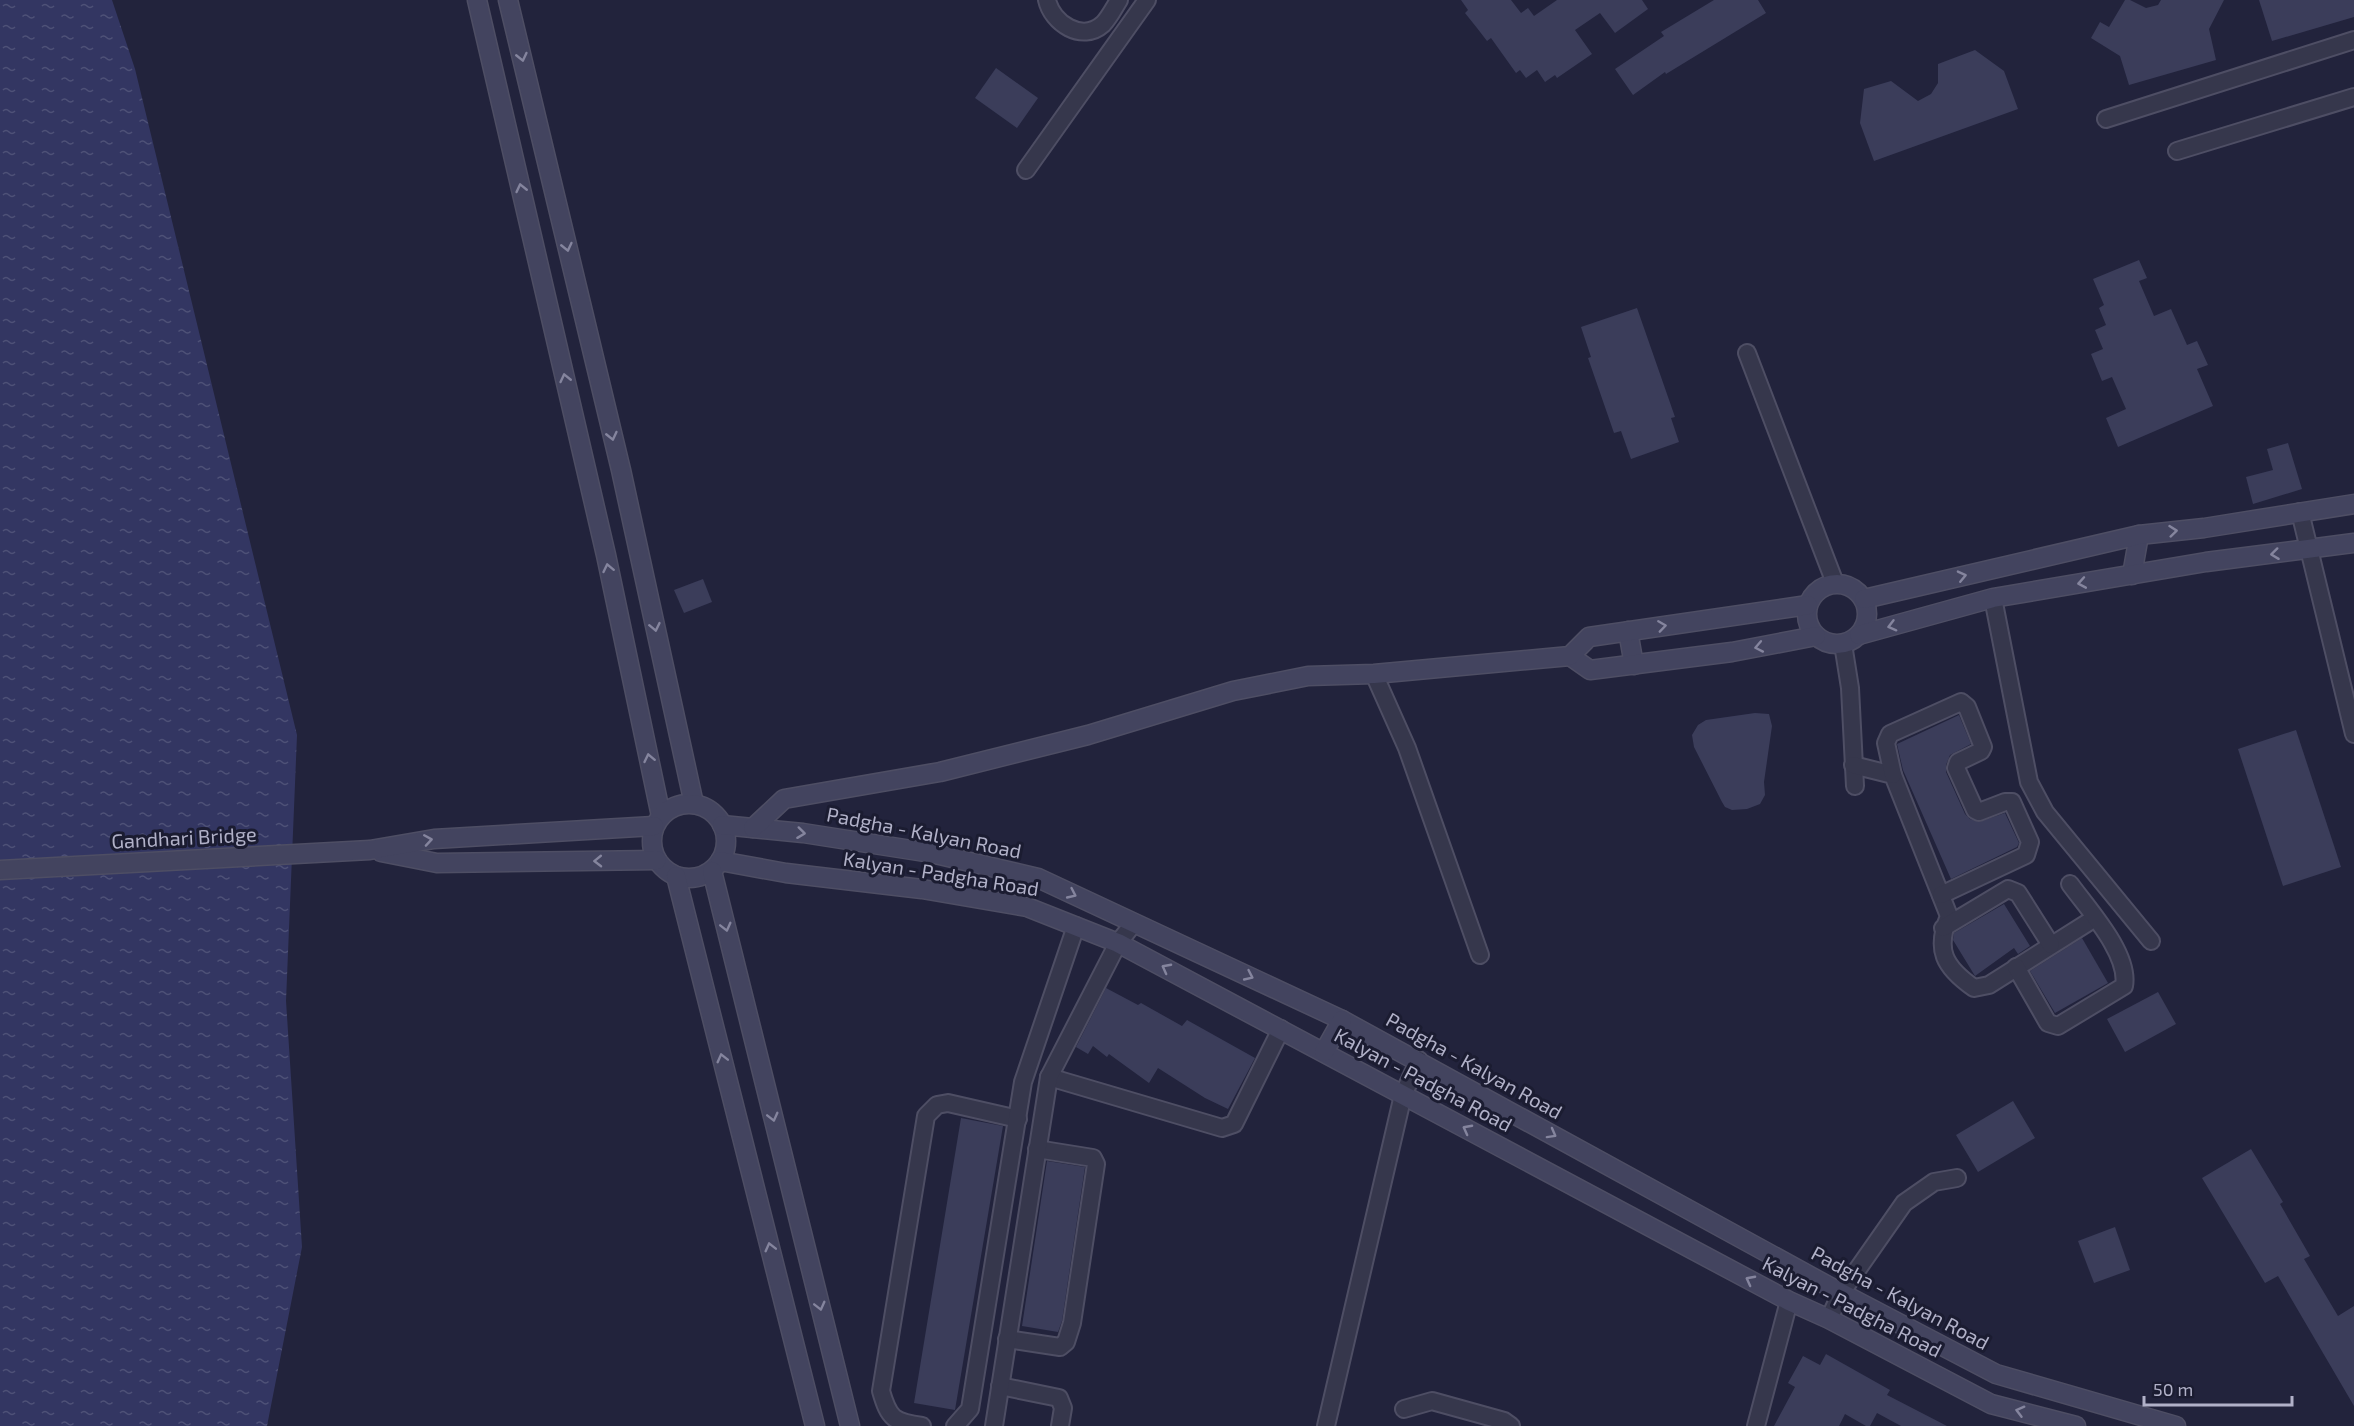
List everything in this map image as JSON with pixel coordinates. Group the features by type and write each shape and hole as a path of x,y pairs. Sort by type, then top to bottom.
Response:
{"street":[{"path":"477,0 606,555 658,821"},
{"path":"508,0 621,470 694,804"},
{"path":"1047,0 1057,21 1070,29 1084,31 1094,30 1105,21 1119,0"},
{"path":"1026,171 1147,0"},
{"path":"1105,21 1123,34"},
{"path":"2106,119 2354,40"},
{"path":"2177,151 2354,97"},
{"path":"1747,353 1835,584"},
{"path":"1864,599 2139,535 2204,528 2354,504"},
{"path":"2300,512 2354,734"},
{"path":"2132,575 2139,535"},
{"path":"1859,635 1867,618 1864,599 1850,586 1835,584 1822,587 1814,593 1808,605 1807,620 1816,636 1824,642 1843,644 1859,635 1993,598 2132,575 2354,543"},
{"path":"1993,598 2029,782 2045,812 2151,941"},
{"path":"753,828 784,799 940,772 1088,735 1233,691 1308,676 1374,674 1570,656 1589,637 1808,605"},
{"path":"1628,631 1634,664"},
{"path":"1570,656 1590,670 1732,652 1816,636"},
{"path":"1843,644 1850,688 1855,786"},
{"path":"1374,674 1407,748 1480,955"},
{"path":"1941,895 2026,855 2030,842 2012,802 2005,802 1979,812 1974,810 1956,768 1958,762 1981,751 1983,747 1967,708 1961,702 1890,734 1886,743 1893,775 1949,916 1941,934 1944,957 1960,978 1974,988 1989,985 2095,918"},
{"path":"1853,765 1893,775"},
{"path":"682,804 706,807 722,825 726,837 725,849 716,866 701,877 689,879 665,870 652,849 651,837 658,821 671,808 682,804"},
{"path":"370,850 434,839 658,821"},
{"name":"Padgha - Kalyan Road","path":"722,825 803,832 931,852 1038,878 1342,1020 1419,1060 1841,1293 1996,1374 2084,1399 2151,1423 2176,1426"},
{"path":"370,850 437,863 657,860"},
{"name":"Gandhari Bridge","path":"0,870 370,850"},
{"path":"716,866 850,1426"},
{"name":"Kalyan - Padgha Road","path":"716,866 921,890 1027,907 1118,943 1789,1301 1829,1319 1990,1404 2076,1426"},
{"path":"676,876 815,1426"},
{"path":"2016,967 2048,1023 2058,1026 2124,986 2126,975 2104,926 2095,918 2070,884"},
{"path":"1944,928 2008,889 2018,893 2051,945"},
{"path":"994,1426 1049,1077 1118,943 1134,923"},
{"path":"956,1426 970,1409 1023,1082 1076,926"},
{"path":"1324,1052 1342,1020"},
{"path":"1049,1077 1222,1128 1234,1124 1281,1029"},
{"path":"1326,1426 1403,1095 1419,1060"},
{"path":"922,1426 899,1423 887,1411 881,1391 926,1116 937,1105 948,1103 1017,1119"},
{"path":"1007,1340 1060,1347 1066,1342 1074,1311 1096,1164 1093,1158 1037,1149"},
{"path":"1829,1319 1841,1293 1904,1203 1934,1182 1957,1178"},
{"path":"1756,1426 1789,1301"},
{"path":"1990,1404 1996,1374"},
{"path":"1000,1386 1059,1398 1063,1408 1060,1426"},
{"path":"2076,1426 2084,1399"},
{"path":"1404,1409 1432,1401 1504,1421 1511,1426"}],"water":[{"path":"0,0 112,0 135,69 297,735 286,1001 302,1247 267,1426 0,1426"}],"building":[{"path":"1461,0 1511,0 1521,13 1528,8 1534,16 1557,0 1642,0 1648,9 1615,33 1600,13 1575,30 1592,54 1557,78 1555,75 1545,82 1537,70 1526,78 1520,70 1516,73 1491,38 1487,41 1465,13 1468,10"},
{"path":"1714,0 1758,0 1766,13 1666,74 1665,72 1633,95 1615,69 1664,36 1661,32"},
{"path":"2125,0 2146,8 2158,5 2161,0 2224,0 2209,29 2216,60 2129,85 2120,56 2091,38 2100,22 2109,27"},
{"path":"2259,0 2354,0 2354,17 2272,41"},
{"path":"1975,50 2004,71 2018,109 1874,161 1860,123 1864,89 1891,81 1918,101 1931,94 1938,83 1938,64"},
{"path":"996,68 1038,98 1017,128 975,98"},
{"path":"2139,260 2147,278 2139,281 2154,316 2171,309 2187,345 2197,341 2208,365 2197,369 2213,406 2118,447 2106,418 2126,409 2112,377 2102,381 2091,354 2103,349 2095,330 2106,325 2099,308 2104,305 2093,279"},
{"path":"1637,308 1675,417 1671,418 1679,442 1631,459 1621,431 1614,433 1588,358 1591,357 1581,327"},
{"path":"2288,443 2302,489 2253,504 2246,477 2273,470 2267,449"},
{"path":"703,579 712,602 684,613 674,590"},
{"path":"1755,713 1769,714 1772,726 1764,782 1765,795 1760,804 1747,809 1732,810 1725,807 1722,802 1694,747 1692,735 1698,725 1706,720"},
{"path":"1959,715 1971,744 1950,755 1946,772 1965,814 1970,819 1979,822 2005,813 2019,843 2017,847 1951,879 1903,770 1897,744"},
{"path":"2296,730 2341,867 2283,886 2238,749"},
{"path":"2004,904 2030,946 2018,954 2014,948 1975,976 1953,940 1954,933"},
{"path":"2082,938 2108,983 2055,1013 2030,971"},
{"path":"1106,988 1138,1005 1141,1003 1182,1026 1187,1020 1255,1058 1228,1109 1205,1098 1158,1068 1149,1083 1109,1054 1107,1057 1093,1046 1088,1054 1076,1047"},
{"path":"2158,992 2176,1024 2125,1052 2107,1019"},
{"path":"2013,1101 2035,1138 1978,1172 1956,1135"},
{"path":"961,1118 1003,1126 955,1410 914,1403"},
{"path":"2251,1149 2283,1202 2280,1204 2310,1256 2304,1259 2338,1316 2354,1306 2354,1406 2278,1276 2265,1283 2202,1178"},
{"path":"1047,1161 1085,1167 1062,1321 1058,1332 1022,1326"},
{"path":"2115,1227 2130,1270 2094,1283 2078,1241"},
{"path":"1826,1354 1890,1390 1887,1395 1947,1426 1901,1426 1877,1413 1870,1426 1845,1414 1839,1426 1774,1426 1795,1387 1788,1383 1803,1356 1820,1365"}]}
